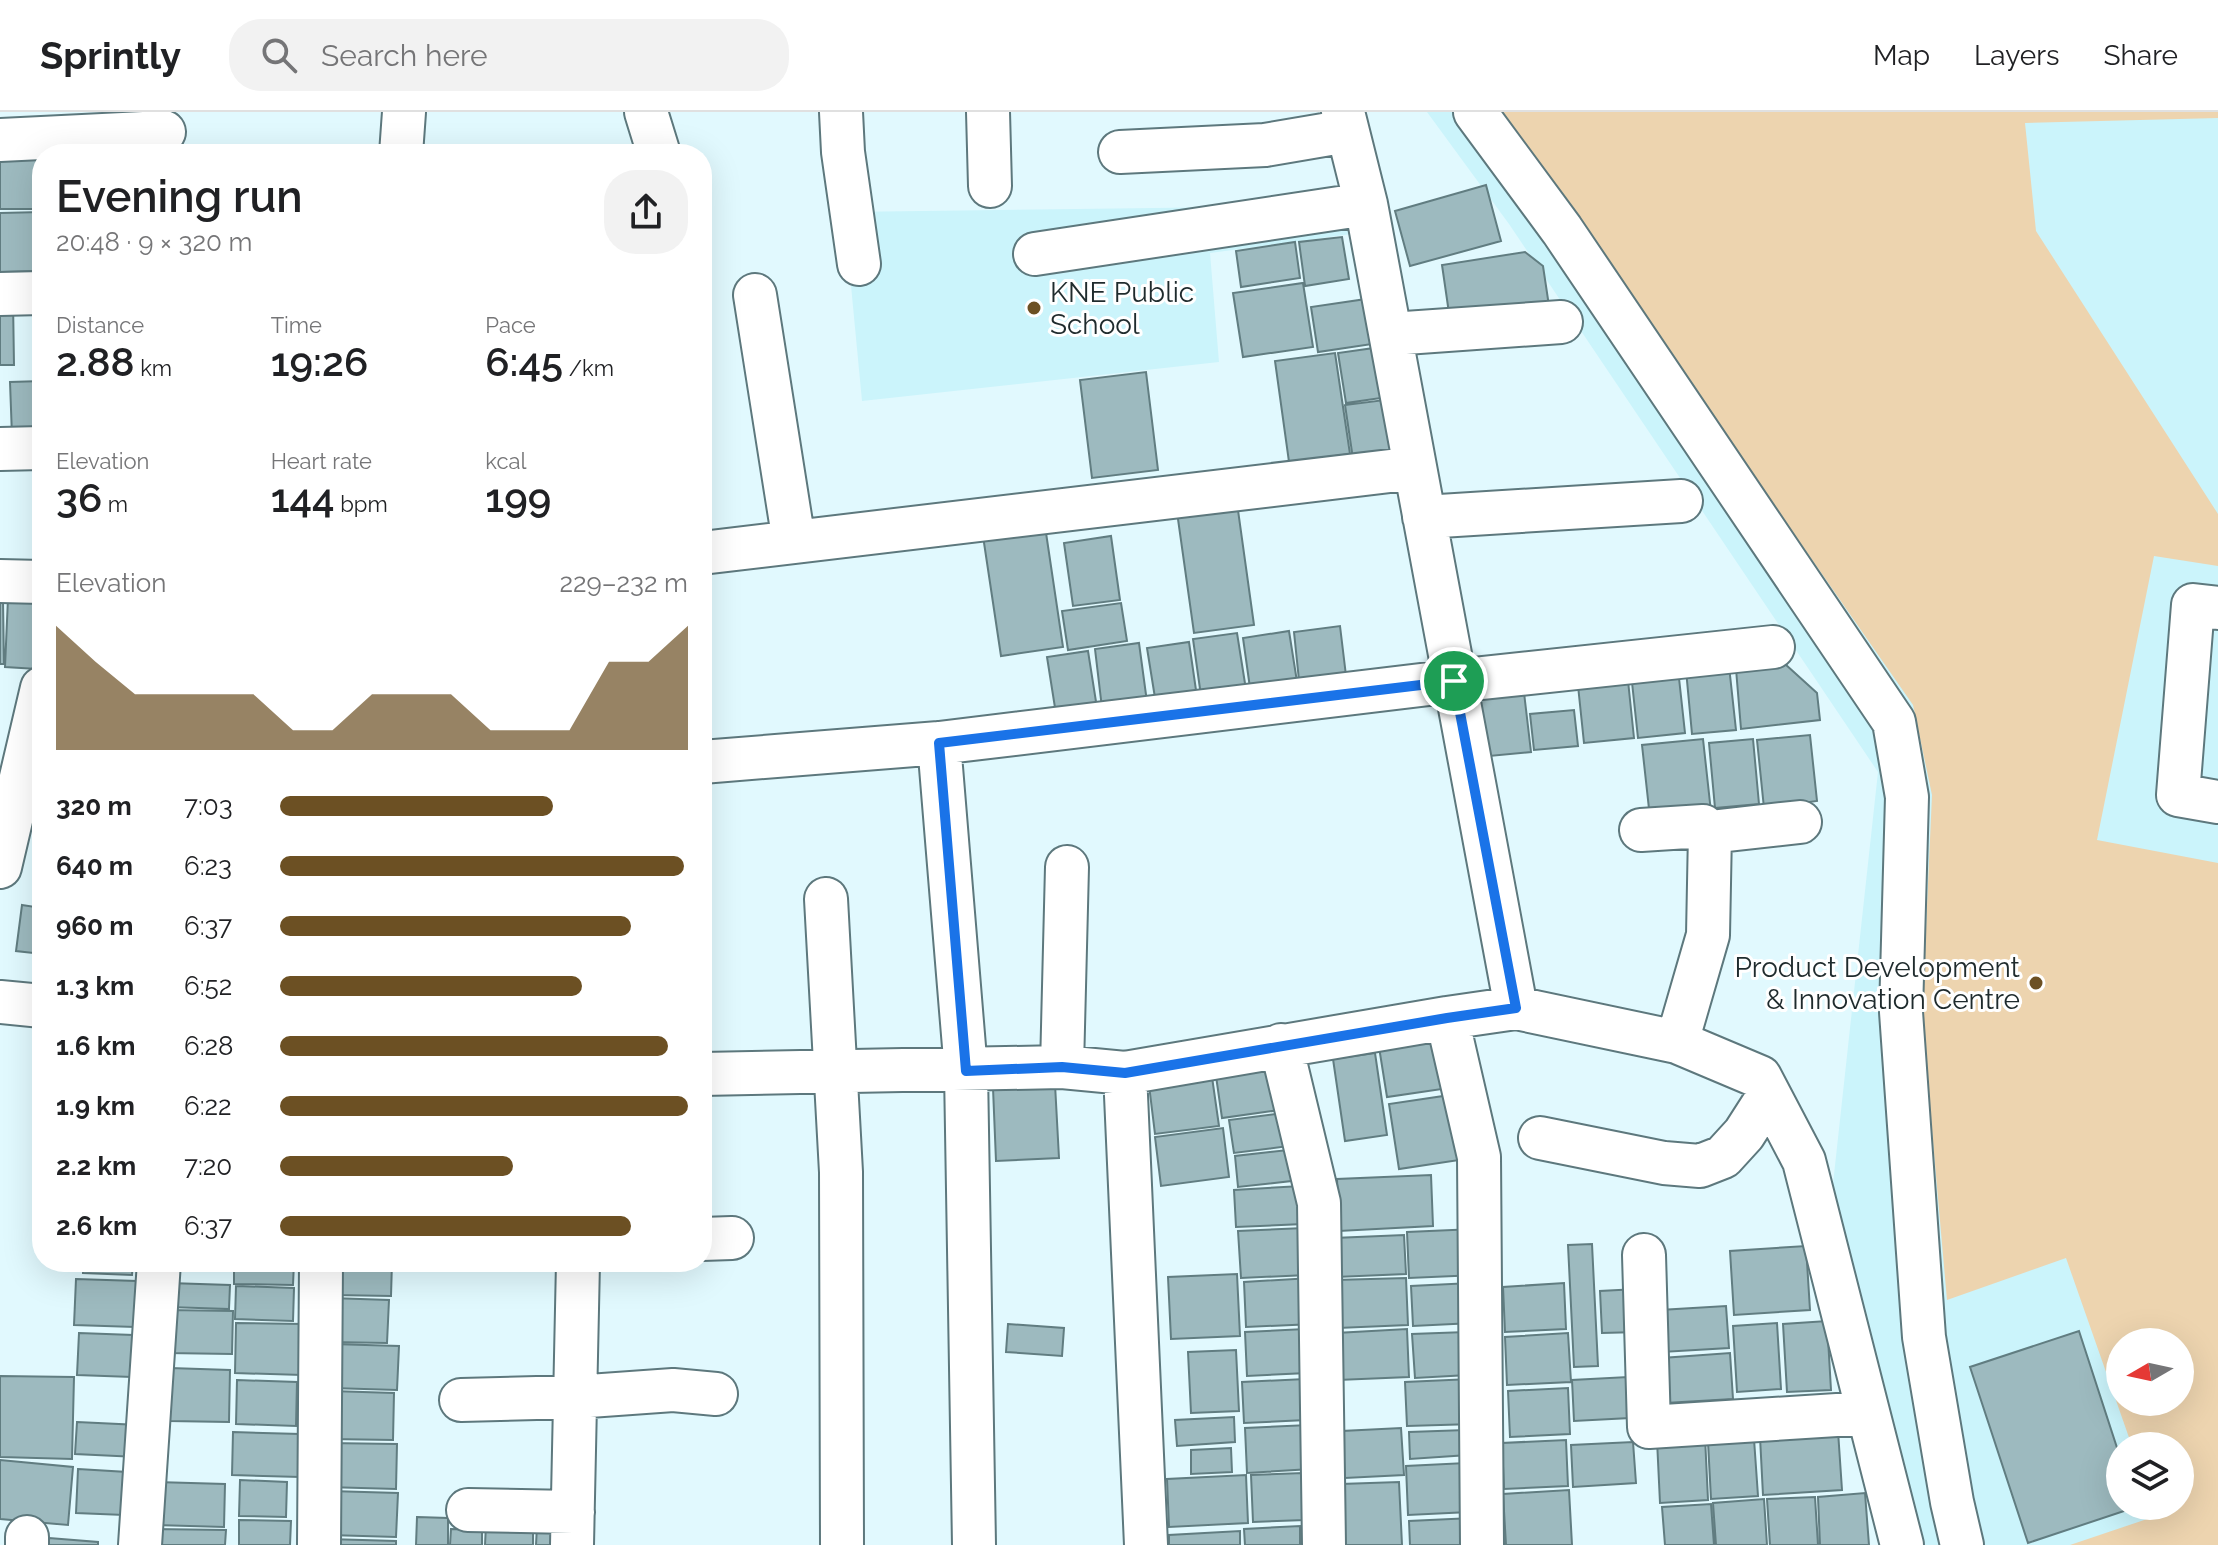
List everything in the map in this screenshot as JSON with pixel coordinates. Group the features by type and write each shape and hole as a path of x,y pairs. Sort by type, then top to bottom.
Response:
{"street":[{"path":"402,144 404,112"},
{"path":"646,112 656,144"},
{"path":"841,112 843,152 859,264"},
{"path":"988,112 990,186"},
{"path":"1475,112 1562,230 1894,722 1907,797 1901,1012 1924,1337 1962,1545"},
{"path":"1120,152 1265,145 1345,121 1366,204 1516,1008"},
{"path":"0,140 164,133"},
{"path":"1035,254 1366,204"},
{"path":"0,294 32,293"},
{"path":"755,295 794,542"},
{"path":"1391,334 1561,322"},
{"path":"0,449 32,448"},
{"path":"712,552 1415,468"},
{"path":"1424,517 1681,501"},
{"path":"0,581 32,582"},
{"path":"2218,608 2193,605 2178,795 2218,802"},
{"path":"712,761 939,743 1454,681 1773,647"},
{"path":"0,867 13,756 32,711"},
{"path":"939,743 966,1071 974,1545"},
{"path":"1641,830 1703,826 1710,832 1800,822"},
{"path":"1677,1042 1708,935 1710,832"},
{"path":"1062,1067 1067,867"},
{"path":"826,899 841,1172 842,1545"},
{"path":"0,1002 32,1005"},
{"path":"712,1074 1062,1067 1125,1073 1516,1008 1677,1042 1760,1077 1804,1161 1902,1545"},
{"path":"1447,1018 1479,1157 1482,1545"},
{"path":"1281,1045 1319,1203 1324,1545"},
{"path":"1125,1073 1146,1545"},
{"path":"1540,1138 1664,1163 1700,1166 1723,1157 1744,1134 1769,1095"},
{"path":"1644,1255 1649,1427 1868,1413"},
{"path":"140,1545 158,1272"},
{"path":"319,1545 321,1272"},
{"path":"468,1510 572,1528 578,1272"},
{"path":"461,1400 673,1390 716,1394"}],"shaded area":[{"name":"Product Development & Innovation Centre","path":"1427,112 2218,112 2218,1545 1915,1545 1832,1193 1878,772 1509,224"},
{"name":"Product Development & Innovation Centre","path":"1501,112 2218,112 2218,118 2025,123 2036,231 2218,514 2218,566 2154,556 2097,840 2218,863 2218,1545 2070,1545 2144,1520 2194,1520 2194,1432 2127,1432 2121,1416 2194,1416 2194,1328 2106,1328 2106,1372 2066,1258 1947,1300 1922,1017 1932,795 1913,705"},
{"name":"KNE Public School","path":"1344,198 1352,234 1210,253 1219,362 862,401 844,212 1233,207"}],"building":[{"path":"32,155 32,209 0,209 0,156"},
{"path":"1486,185 1501,241 1410,266 1395,211"},
{"path":"32,212 32,271 0,272 0,213"},
{"path":"1342,237 1349,279 1305,286 1299,242"},
{"path":"1295,242 1300,278 1241,287 1236,251"},
{"path":"1525,252 1543,266 1549,306 1450,320 1442,265"},
{"path":"1303,283 1313,347 1243,357 1233,293"},
{"path":"1373,298 1379,343 1318,352 1311,307"},
{"path":"0,300 13,300 14,365 0,365"},
{"path":"1381,347 1388,397 1346,403 1338,353"},
{"path":"1335,353 1350,454 1289,462 1275,361"},
{"path":"1146,372 1158,470 1092,478 1080,380"},
{"path":"32,381 32,435 12,436 10,382"},
{"path":"1392,399 1399,452 1353,459 1345,405"},
{"path":"1237,503 1254,625 1194,633 1177,512"},
{"path":"1045,526 1063,647 1001,656 983,536"},
{"path":"1111,536 1120,600 1073,606 1064,543"},
{"path":"8,598 32,600 32,669 5,667"},
{"path":"0,601 3,601 4,664 0,664"},
{"path":"1121,603 1127,641 1068,650 1062,611"},
{"path":"1340,626 1347,684 1300,690 1294,632"},
{"path":"1289,631 1298,688 1251,695 1243,638"},
{"path":"1237,633 1247,696 1202,703 1193,639"},
{"path":"1189,642 1197,697 1156,704 1147,648"},
{"path":"1139,643 1147,702 1102,708 1095,649"},
{"path":"1088,651 1097,708 1056,714 1047,657"},
{"path":"1785,664 1817,693 1820,720 1741,729 1736,669"},
{"path":"1729,666 1736,730 1692,734 1686,670"},
{"path":"1678,669 1685,733 1638,738 1631,673"},
{"path":"1627,671 1634,738 1584,743 1577,676"},
{"path":"1523,684 1531,752 1479,757 1473,689"},
{"path":"1574,710 1578,746 1534,750 1530,714"},
{"path":"1810,735 1817,801 1764,808 1757,740"},
{"path":"1703,739 1711,812 1650,818 1642,745"},
{"path":"1753,739 1759,804 1715,808 1709,743"},
{"path":"22,905 32,906 32,953 16,951"},
{"path":"1441,1037 1449,1088 1387,1097 1379,1047"},
{"path":"1375,1053 1387,1135 1345,1141 1333,1059"},
{"path":"1274,1061 1280,1110 1222,1118 1215,1069"},
{"path":"1212,1077 1219,1126 1155,1134 1149,1085"},
{"path":"1055,1084 1059,1158 996,1161 993,1088"},
{"path":"1457,1094 1466,1159 1399,1169 1389,1104"},
{"path":"1284,1113 1289,1146 1234,1153 1229,1120"},
{"path":"1223,1128 1229,1177 1161,1186 1155,1137"},
{"path":"1297,1149 1300,1180 1238,1187 1235,1156"},
{"path":"1431,1175 1433,1226 1339,1231 1337,1179"},
{"path":"1301,1186 1303,1224 1236,1227 1234,1190"},
{"path":"1304,1228 1307,1275 1241,1278 1238,1231"},
{"path":"1475,1229 1477,1275 1409,1278 1407,1232"},
{"path":"1404,1235 1406,1274 1336,1277 1334,1238"},
{"path":"1592,1244 1598,1366 1574,1367 1568,1245"},
{"path":"1806,1246 1810,1310 1734,1315 1730,1251"},
{"path":"83,1272 132,1272 132,1275"},
{"path":"234,1272 294,1272 293,1285 234,1284"},
{"path":"333,1272 392,1272 391,1296 333,1295"},
{"path":"1237,1274 1240,1336 1171,1339 1168,1277"},
{"path":"1311,1278 1314,1324 1246,1327 1244,1282"},
{"path":"1406,1278 1408,1325 1338,1328 1335,1280"},
{"path":"76,1279 137,1281 135,1327 74,1325"},
{"path":"169,1283 230,1285 229,1309 168,1307"},
{"path":"1471,1283 1473,1323 1413,1326 1411,1286"},
{"path":"1564,1283 1566,1329 1505,1332 1503,1287"},
{"path":"236,1286 294,1288 293,1321 235,1319"},
{"path":"1637,1289 1639,1332 1602,1333 1600,1291"},
{"path":"331,1298 389,1300 387,1343 330,1342"},
{"path":"1726,1306 1729,1348 1662,1352 1660,1310"},
{"path":"168,1310 233,1311 232,1354 167,1353"},
{"path":"1827,1321 1831,1390 1787,1392 1783,1324"},
{"path":"236,1323 303,1324 302,1375 235,1373"},
{"path":"1777,1323 1781,1389 1737,1392 1733,1326"},
{"path":"1008,1324 1064,1328 1062,1356 1006,1352"},
{"path":"1305,1329 1307,1373 1247,1376 1245,1332"},
{"path":"1407,1329 1409,1377 1338,1380 1336,1333"},
{"path":"2079,1331 2112,1432 2106,1432 2106,1517 2028,1543 1970,1367"},
{"path":"1466,1332 1468,1375 1415,1378 1412,1334"},
{"path":"79,1333 133,1335 132,1377 77,1375"},
{"path":"1568,1333 1571,1382 1507,1385 1505,1337"},
{"path":"332,1344 399,1346 397,1390 331,1388"},
{"path":"1236,1350 1239,1411 1191,1413 1188,1352"},
{"path":"1730,1353 1733,1399 1665,1403 1662,1358"},
{"path":"170,1368 230,1370 229,1422 169,1421"},
{"path":"0,1376 74,1377 72,1459 0,1457"},
{"path":"1628,1377 1630,1418 1574,1421 1572,1380"},
{"path":"1305,1379 1306,1420 1244,1423 1242,1382"},
{"path":"1471,1379 1474,1424 1407,1426 1405,1382"},
{"path":"237,1380 297,1382 296,1426 236,1424"},
{"path":"1568,1388 1570,1434 1510,1437 1508,1391"},
{"path":"331,1391 394,1393 393,1440 330,1439"},
{"path":"1234,1417 1235,1442 1177,1446 1175,1420"},
{"path":"77,1422 139,1425 137,1457 75,1454"},
{"path":"1309,1425 1311,1469 1247,1473 1245,1428"},
{"path":"1401,1428 1404,1475 1345,1478 1342,1431"},
{"path":"1466,1430 1468,1455 1410,1459 1409,1432"},
{"path":"1838,1431 1842,1490 1763,1495 1760,1437"},
{"path":"233,1432 300,1434 300,1477 232,1475"},
{"path":"1705,1437 1708,1500 1660,1503 1657,1440"},
{"path":"1754,1439 1758,1496 1711,1499 1708,1442"},
{"path":"1566,1440 1568,1486 1504,1489 1502,1443"},
{"path":"1633,1442 1636,1483 1573,1487 1571,1445"},
{"path":"327,1443 397,1444 396,1489 326,1487"},
{"path":"1231,1448 1232,1472 1191,1474 1191,1450"},
{"path":"0,1460 73,1467 68,1525 0,1519"},
{"path":"1466,1463 1469,1512 1408,1515 1406,1466"},
{"path":"78,1469 127,1472 124,1515 76,1513"},
{"path":"1303,1473 1305,1520 1253,1522 1251,1475"},
{"path":"1246,1475 1248,1523 1169,1527 1167,1479"},
{"path":"240,1480 287,1482 286,1517 239,1516"},
{"path":"156,1482 225,1484 224,1527 155,1525"},
{"path":"1399,1482 1402,1545 1344,1545 1341,1484"},
{"path":"1569,1490 1572,1545 1506,1545 1503,1494"},
{"path":"330,1491 398,1493 396,1537 329,1535"},
{"path":"1865,1493 1869,1545 1820,1545 1818,1497"},
{"path":"1815,1497 1818,1545 1770,1545 1767,1499"},
{"path":"1764,1499 1767,1545 1716,1545 1713,1503"},
{"path":"1711,1504 1714,1545 1665,1545 1662,1507"},
{"path":"417,1517 448,1518 448,1545 416,1545"},
{"path":"1472,1518 1473,1545 1410,1545 1409,1521"},
{"path":"239,1520 291,1521 290,1545 239,1545"},
{"path":"486,1525 533,1527 533,1545 485,1545"},
{"path":"537,1526 560,1526 560,1545 536,1545"},
{"path":"1300,1526 1300,1545 1245,1545 1244,1529"},
{"path":"153,1529 226,1530 225,1545 153,1545"},
{"path":"451,1529 482,1530 482,1545 450,1545"},
{"path":"1240,1531 1240,1545 1169,1545 1169,1535"},
{"path":"49,1538 98,1542 98,1545 49,1545"},
{"path":"328,1539 396,1541 396,1545 328,1545"}],"place":[{"name":"KNE Public School","path":"1034,308"},
{"name":"Product Development & Innovation Centre","path":"2036,983"}],"route":[{"path":"1454,681 1516,1008 1125,1073 1062,1067 966,1071 939,743 1454,681"}]}
